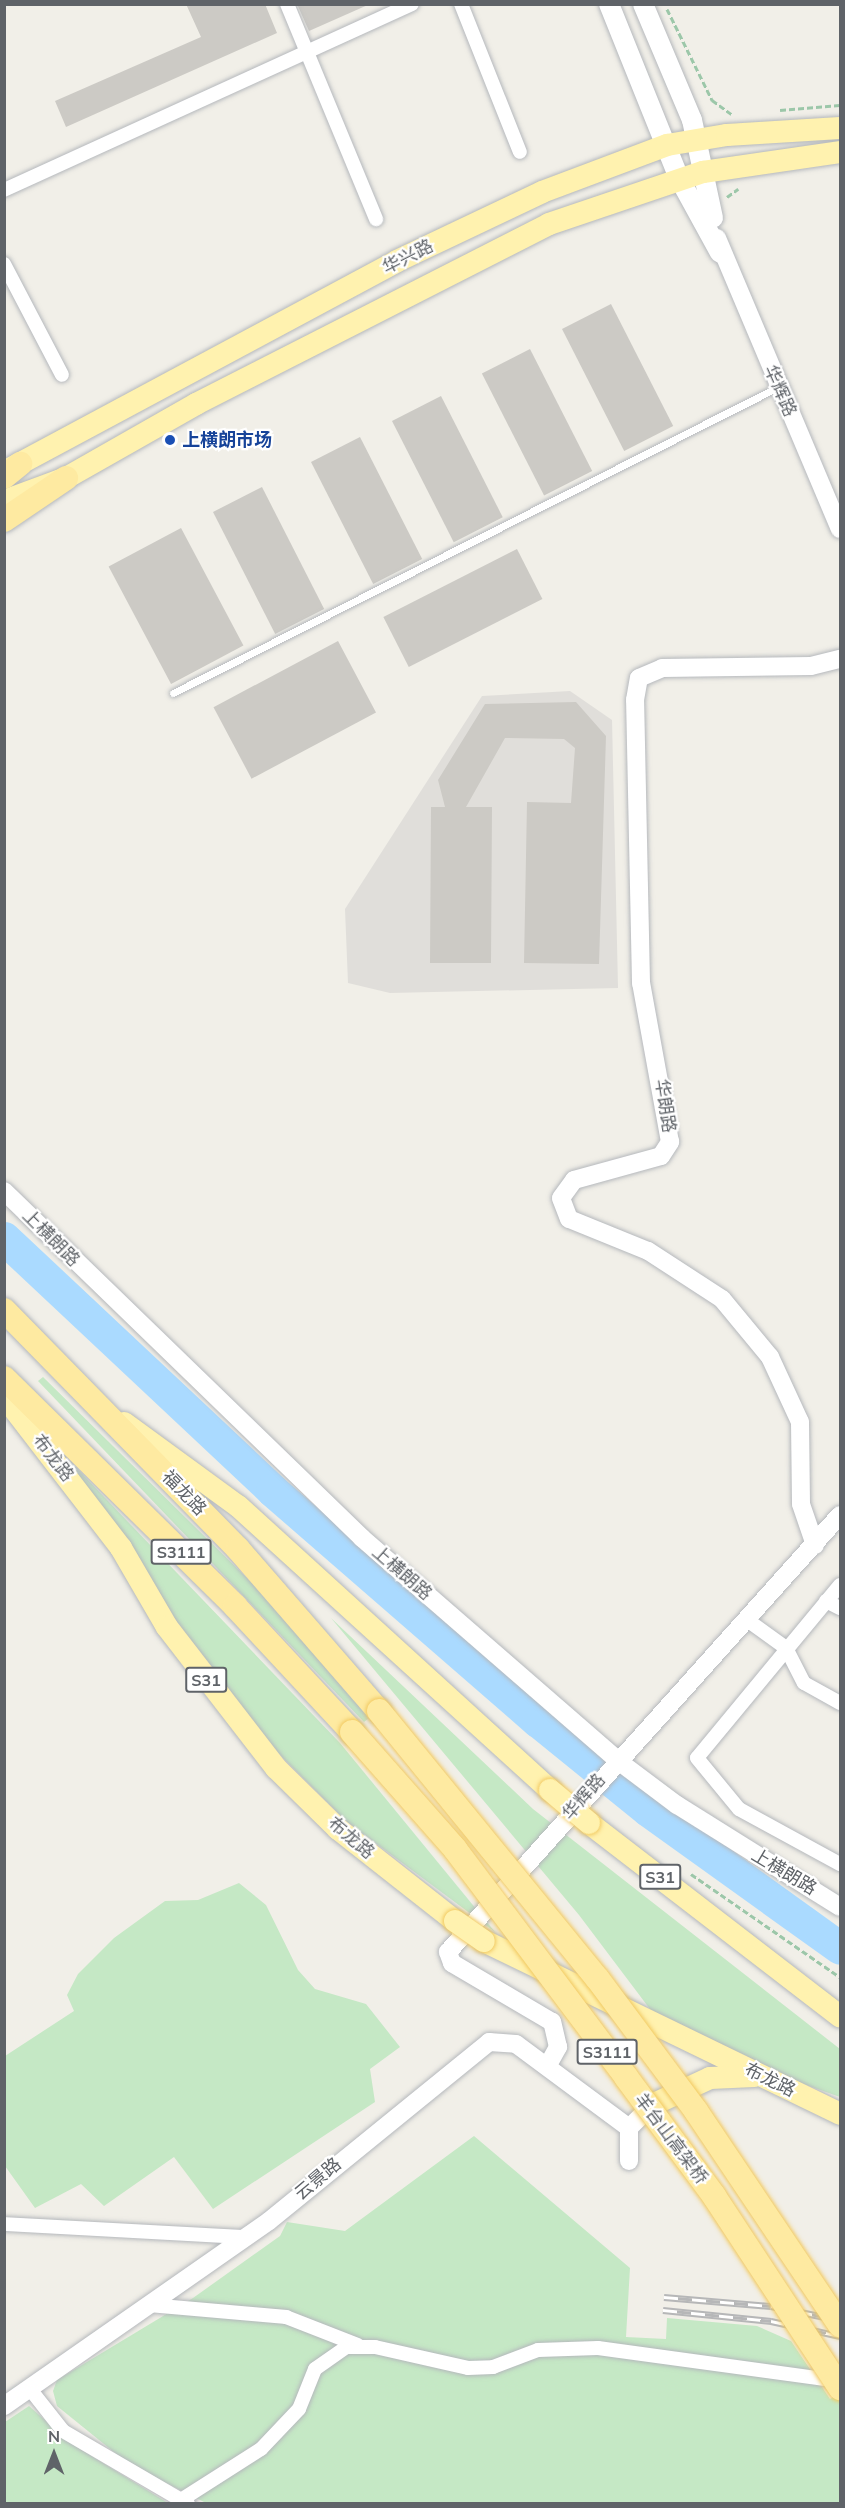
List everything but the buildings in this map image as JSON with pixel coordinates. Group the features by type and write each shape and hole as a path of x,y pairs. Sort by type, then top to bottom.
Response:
{"highway":[{"path":"4,520 66,478"},
{"name":"福龙路","path":"4,1310 238,1549 379,1711"},
{"name":"羊台山高架桥","path":"4,1378 235,1606 352,1732 455,1849 714,2196 840,2388"},
{"name":"羊台山高架桥","path":"379,1711 597,1978 696,2111 840,2325"}],"main road":[{"name":"华辉路","path":"609,4 679,178 720,253"},
{"name":"华辉路","path":"643,4 697,139 703,171 718,210"},
{"name":"华兴路","path":"10,471 397,261 542,192 667,145 697,139 840,128"},
{"name":"华兴路","path":"4,501 66,478 510,244 679,178 703,171 840,152"},
{"name":"布龙路","path":"4,1396 121,1548 167,1627 276,1768 338,1829 484,1941 840,2115"},
{"name":"S31","path":"94,1401 238,1506 589,1823 840,2016"},
{"path":"650,2023 661,2049 652,2105"},
{"path":"652,2105 725,2074 762,2076"}],"street":[{"path":"287,4 376,219"},
{"path":"4,190 412,4"},
{"path":"461,4 520,152"},
{"name":"华辉路","path":"718,210 720,253 840,529"},
{"path":"4,264 62,375"},
{"name":"华朗路","path":"815,1545 801,1504 805,1454 800,1422 770,1357 722,1299 648,1251 569,1219 561,1198 574,1180 661,1156 670,1142 641,982 635,700 639,678 662,668 811,666 840,659"},
{"name":"上横朗路","path":"4,1191 362,1538 608,1770 677,1805 840,1907"},
{"name":"华辉路","path":"548,2065 558,2047 552,2022 448,1955 608,1770 750,1622 840,1515"},
{"path":"840,1585 697,1758 739,1809 840,1864"},
{"path":"826,1601 840,1608"},
{"path":"750,1622 786,1648 804,1683 840,1703"},
{"name":"云景路","path":"4,2406 245,2237 489,2042 516,2044 548,2065 629,2128"},
{"path":"629,2161 629,2128 652,2105"},
{"path":"4,2224 245,2237"},
{"path":"149,2305 286,2317 360,2346 468,2367 493,2367 538,2350 598,2348 840,2381"},
{"path":"30,2389 63,2431 184,2502 261,2449 290,2422 324,2358 360,2346"}],"lane":[{"path":"173,693 778,387"}],"path":[{"path":"665,4 712,100 729,114 742,115"},
{"path":"775,110 840,105"},
{"path":"718,210 742,187"},
{"path":"685,1870 840,1977"}],"shaded area":[{"path":"570,691 612,720 618,988 390,993 348,983 345,909 482,696"}],"green space":[{"path":"43,1377 260,1591 374,1714 364,1722 38,1381"},
{"path":"40,1430 340,1743 495,1932 346,1821 272,1747 195,1654"},
{"path":"331,1618 533,1809 840,2049 840,2097 671,2037 579,1915"},
{"path":"239,1883 266,1905 298,1970 315,1989 366,2004 400,2047 370,2069 375,2102 213,2209 174,2157 104,2206 81,2184 35,2208 5,2166 5,2056 74,2011 67,1995 78,1974 114,1938 165,1901 198,1900"},
{"path":"474,2136 630,2268 626,2337 666,2339 667,2318 757,2326 791,2341 830,2399 840,2393 840,2503 206,2503 130,2465 57,2406 53,2391 57,2380 193,2298 280,2236 287,2222 345,2231"},
{"path":"29,2406 72,2444 168,2503 5,2504 5,2422"}],"waterway":[{"path":"4,1238 272,1490 538,1721 648,1810 840,1948"}],"railway":[{"path":"664,2297 771,2306 840,2320"},
{"path":"663,2310 771,2321 840,2336"}],"place":[{"name":"上横朗市场","path":"170,440"}]}
